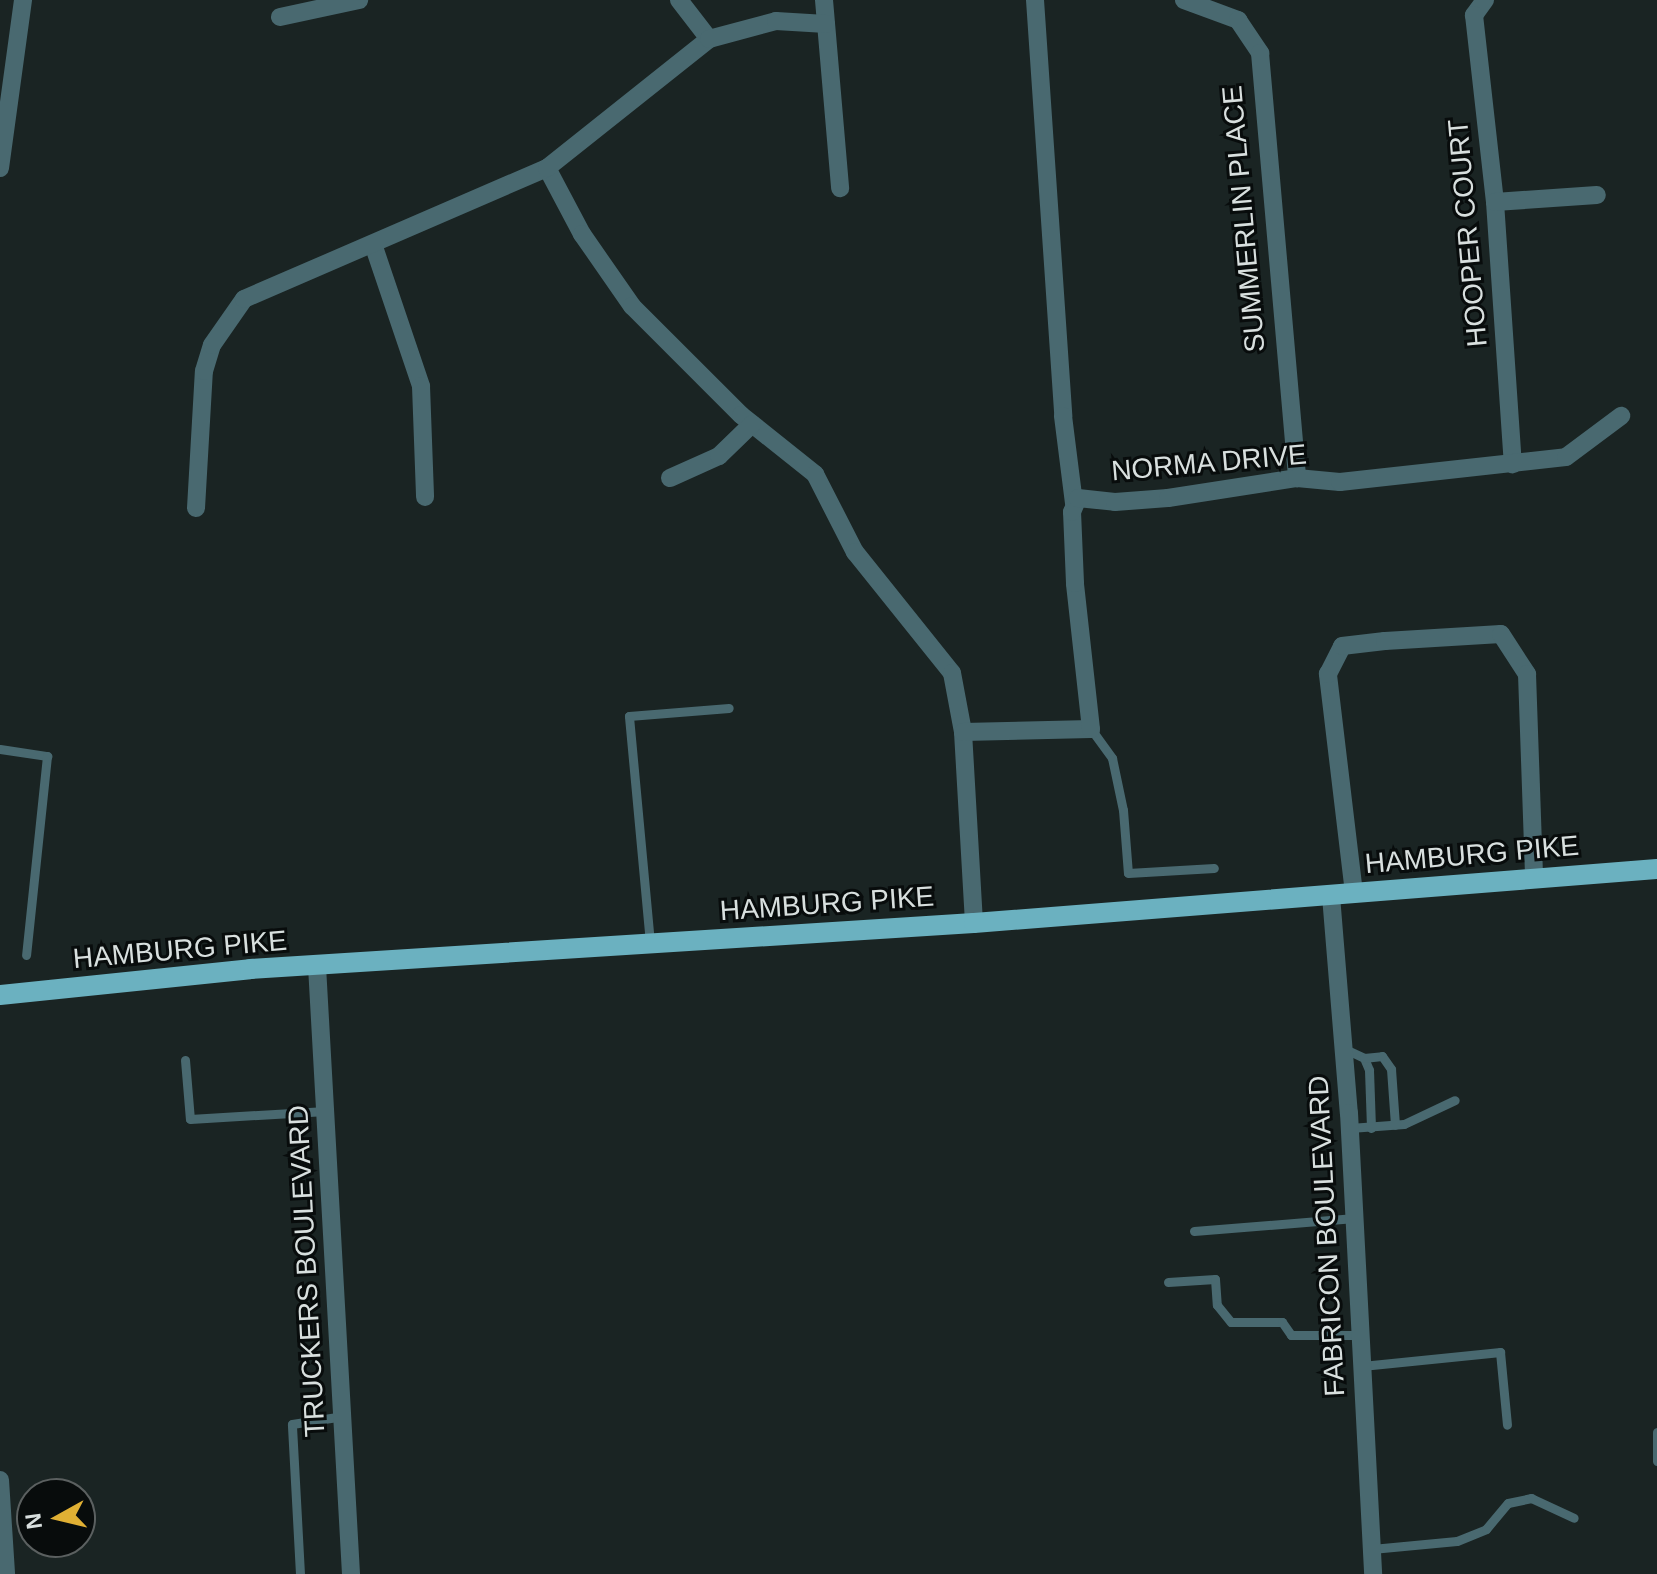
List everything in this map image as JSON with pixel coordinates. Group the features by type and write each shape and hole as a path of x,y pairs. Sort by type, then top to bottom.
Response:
{"main road":[{"name":"HAMBURG PIKE","path":"0,995 317,966 974,923 1657,869"}],"street":[{"path":"1,156 23,0"},
{"path":"280,17 359,0"},
{"path":"679,0 709,39"},
{"path":"824,0 840,188"},
{"path":"1035,0 1063,416 1074,503"},
{"name":"SUMMERLIN PLACE","path":"1184,0 1238,20 1260,53 1297,478"},
{"name":"HOOPER COURT","path":"1485,0 1474,15 1495,202 1513,464"},
{"path":"196,508 204,371 225,322 244,299 547,168 709,39 776,21 826,24"},
{"path":"547,168 582,234 632,306 752,424 815,474 855,552 952,673 963,732 974,923"},
{"path":"1495,202 1597,195"},
{"path":"373,244 421,386 425,497"},
{"name":"NORMA DRIVE","path":"1091,729 1075,583 1074,503 1078,498 1115,502 1168,498 1297,478 1340,482 1566,457 1621,416"},
{"path":"670,478 719,456 752,424"},
{"path":"1354,893 1328,674 1342,646 1385,641 1501,634 1527,674 1534,877"},
{"path":"963,732 1091,729"},
{"name":"FABRICON BOULEVARD","path":"1331,896 1350,1128 1373,1574"},
{"name":"TRUCKERS BOULEVARD","path":"317,966 351,1574"},
{"path":"0,1480 6,1574"}],"lane":[{"path":"650,943 629,716 729,708"},
{"path":"1091,729 1112,758 1128,873 1214,868"},
{"path":"0,749 47,756 26,955"},
{"path":"1344,1048 1364,1058 1382,1056 1391,1069 1395,1125"},
{"path":"1364,1058 1371,1128"},
{"path":"185,1060 190,1119 326,1111"},
{"path":"1350,1128 1395,1125 1455,1100"},
{"path":"1194,1231 1355,1218"},
{"path":"1168,1282 1215,1279 1217,1305 1231,1322 1282,1322 1291,1335 1361,1335"},
{"path":"1362,1366 1500,1352 1507,1425"},
{"path":"300,1574 292,1424 343,1416"},
{"path":"1657,1432 1657,1461"},
{"path":"1372,1549 1457,1541 1486,1529 1508,1503 1531,1498 1574,1518"}]}
